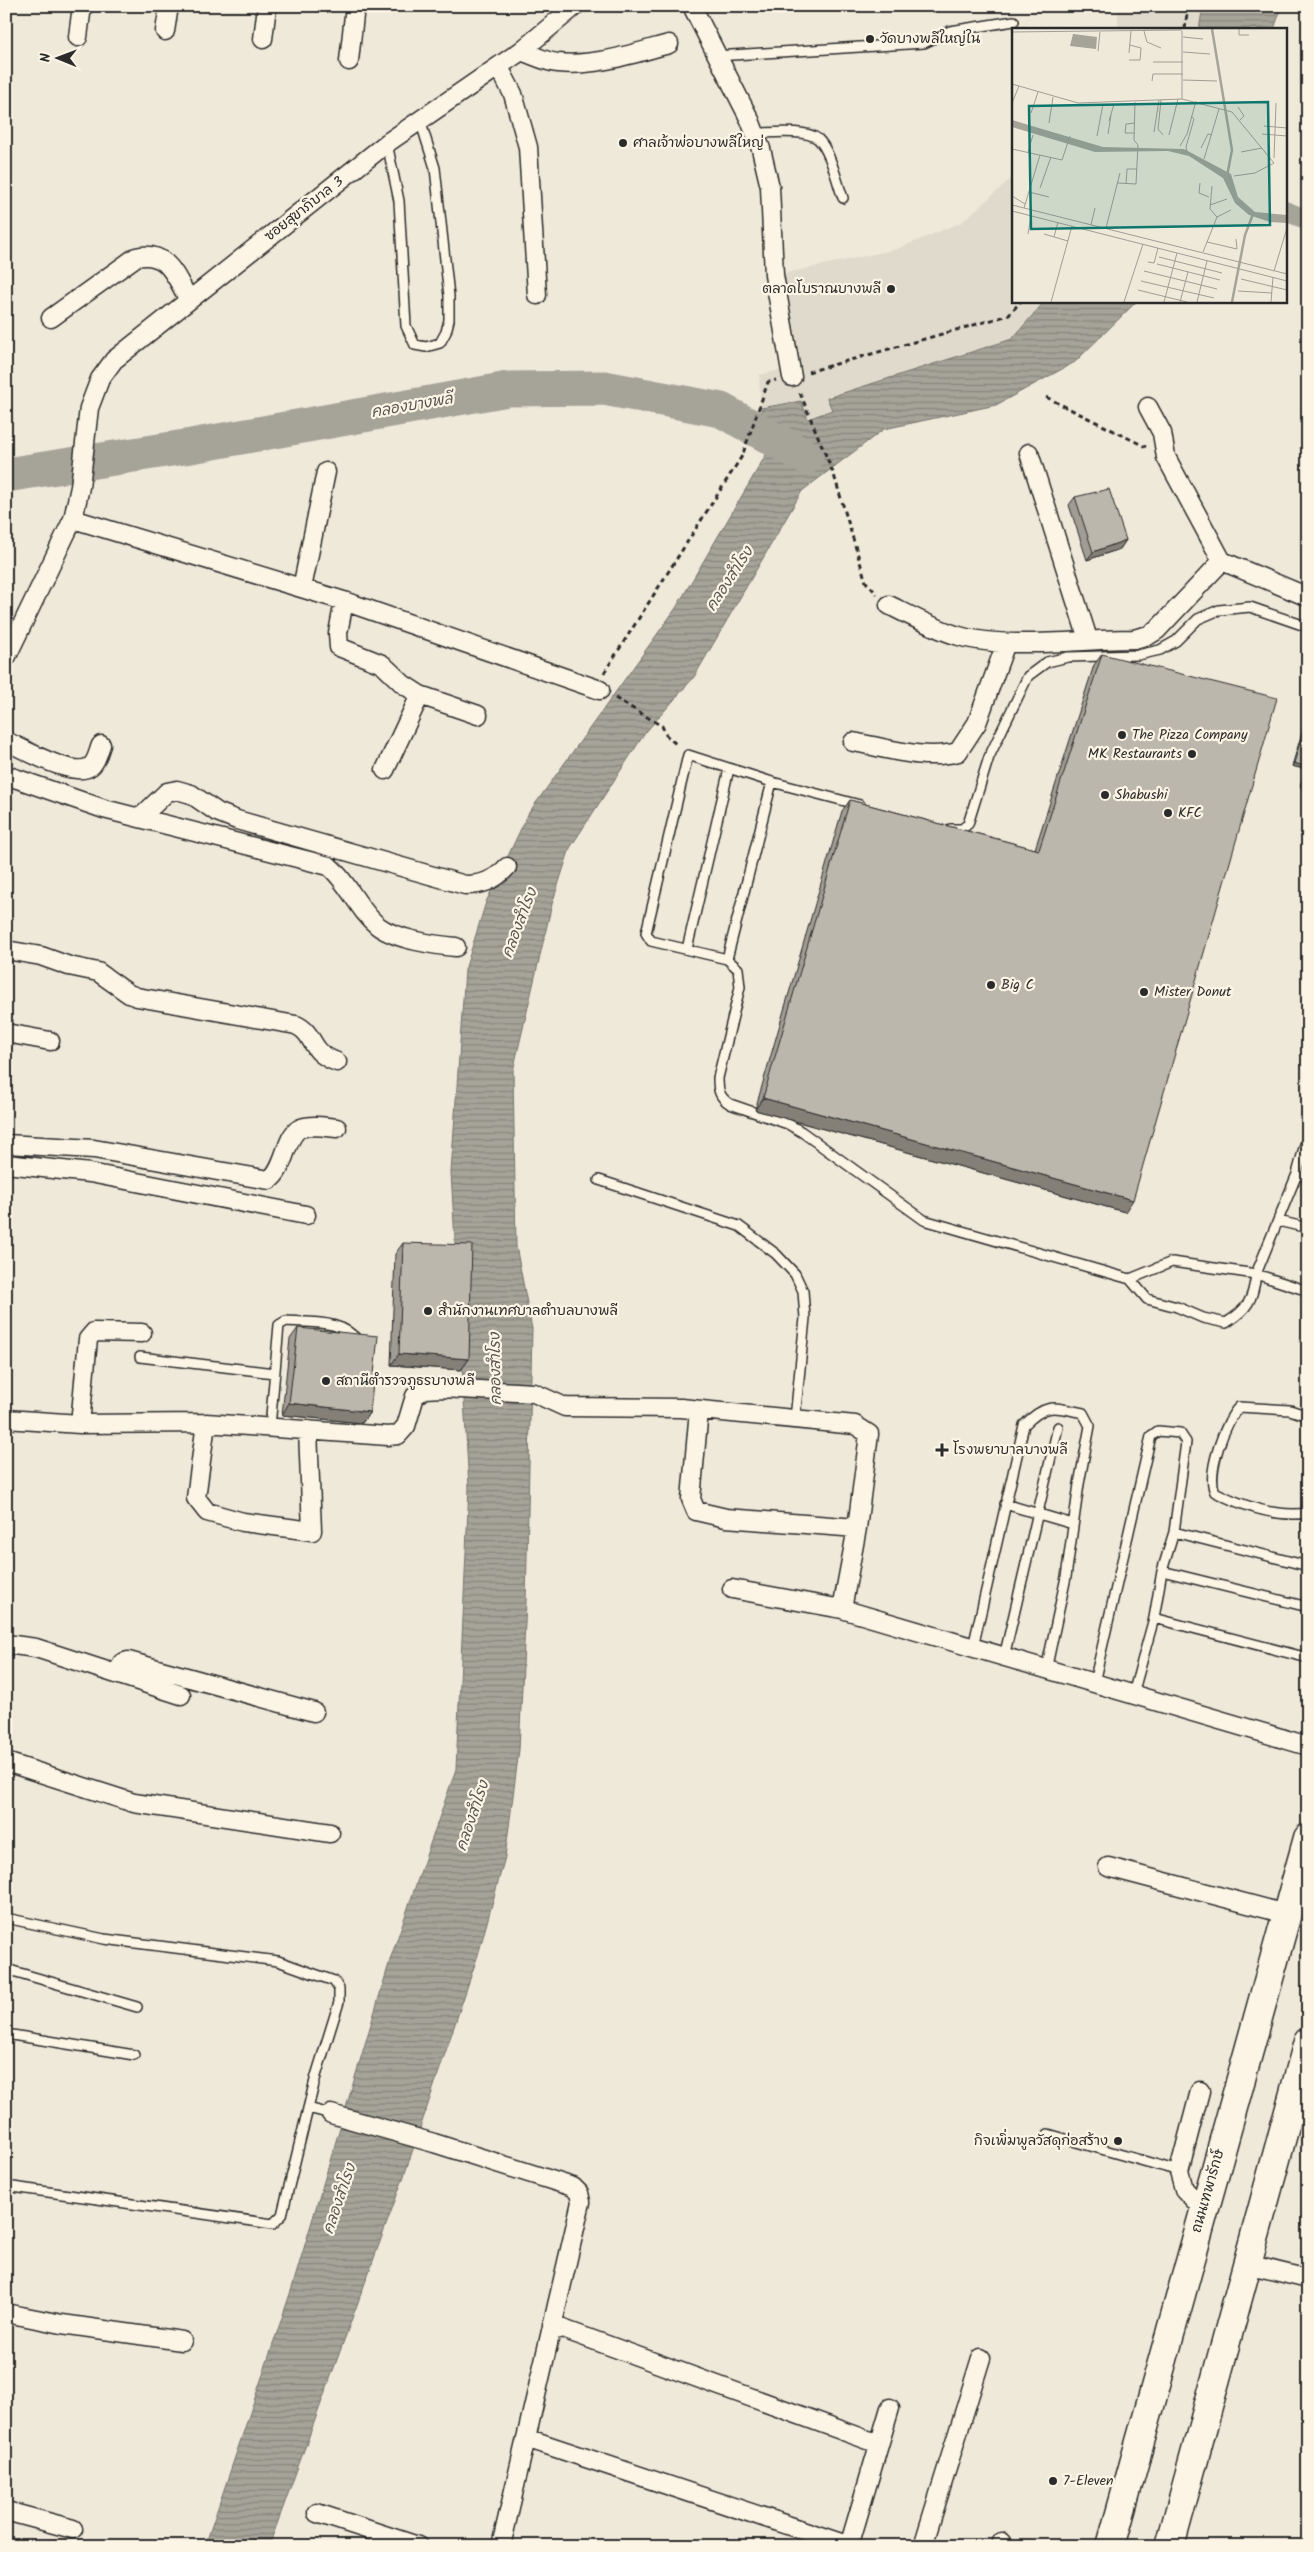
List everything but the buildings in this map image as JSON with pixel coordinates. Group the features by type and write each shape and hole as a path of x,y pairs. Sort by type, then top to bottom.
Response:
{"main road":[{"name":"ถนนเทพารักษ์","path":"1111,2546 1308,1838"},
{"path":"1170,2546 1247,2264 1299,2110 1308,2042"}],"street":[{"path":"78,37 82,6"},
{"path":"165,30 169,6"},
{"path":"263,39 267,6"},
{"path":"349,61 356,6"},
{"name":"ซอยสุขาภิบาล 3","path":"6,658 73,520 80,488 89,408 100,379 114,360 387,143 521,51 575,6"},
{"path":"692,6 756,133 770,187 774,276 792,377"},
{"path":"521,51 555,63 573,64 618,57 669,44"},
{"path":"499,67 513,94 528,147 537,295"},
{"path":"51,318 136,257 146,255 160,257 167,263 188,300"},
{"path":"1148,407 1162,433 1166,456 1222,562 1308,597"},
{"path":"1029,452 1088,639"},
{"path":"302,588 326,472"},
{"path":"73,520 344,601 600,690"},
{"path":"888,605 959,636 1006,643 1134,639 1149,635 1157,630 1222,562"},
{"path":"344,601 338,632 340,646 382,664 398,680 420,695 478,715"},
{"path":"853,742 927,755 944,755 958,752 977,724 1006,643"},
{"path":"385,770 420,695"},
{"path":"6,741 66,768 77,770 89,767 95,762 101,745"},
{"path":"6,775 104,809 329,866 340,876 378,925 390,933 440,946 456,947"},
{"path":"140,818 167,792 177,790 191,794 217,812 245,822 465,885 478,885 488,881 499,875 507,867"},
{"path":"6,950 41,956 69,966 98,972 129,994 137,997 296,1025 308,1033 312,1046 319,1054 337,1062"},
{"path":"6,1033 50,1041"},
{"path":"6,1144 94,1149 269,1180 277,1175 294,1132 307,1127 337,1128"},
{"path":"6,1164 90,1174 306,1215"},
{"path":"80,1424 88,1339 94,1332 142,1333"},
{"path":"6,1419 80,1424 206,1422 308,1430 342,1429 398,1435 406,1426 415,1396 424,1389 442,1388 534,1393 565,1407 699,1410 855,1425 869,1434 857,1528 842,1609"},
{"path":"699,1410 691,1499 696,1512 726,1518 857,1528"},
{"path":"206,1422 196,1498 207,1512 243,1522 312,1531 308,1430"},
{"path":"732,1589 842,1609 1308,1746"},
{"path":"6,1644 36,1648 181,1695"},
{"path":"117,1674 122,1663 128,1661 314,1712"},
{"path":"6,1762 134,1803 330,1833"},
{"path":"1108,1868 1286,1914"},
{"path":"1200,2091 1179,2171 1184,2189 1204,2209"},
{"path":"331,2114 434,2143 573,2188 579,2193 581,2202 501,2546"},
{"path":"1247,2264 1308,2279"},
{"path":"6,2313 62,2324 182,2341"},
{"path":"552,2325 879,2444"},
{"path":"923,2546 980,2358"},
{"path":"526,2438 849,2546 890,2408"},
{"path":"6,2511 73,2529"},
{"path":"317,2513 418,2546"}],"lane":[{"path":"716,56 924,43 950,31 1014,20"},
{"path":"387,143 399,201 406,326 415,345 426,347 440,343 446,332 449,296 435,168 420,120"},
{"path":"756,133 802,133 818,139 828,155 843,198"},
{"path":"943,827 962,829 968,824 989,757 1028,676 1047,662 1068,657 1138,655 1160,650 1176,641 1198,619 1219,610 1250,607 1308,627"},
{"path":"867,807 772,782 688,755 646,933 651,941 727,959 738,969 740,987 718,1078 718,1089 723,1100 788,1124 802,1132 924,1220 1130,1279 1147,1299 1177,1307 1203,1318 1226,1323 1243,1312 1253,1294 1256,1274 1297,1174 1308,1133"},
{"path":"687,949 729,769"},
{"path":"727,959 772,782"},
{"path":"1297,1174 1308,1177"},
{"path":"599,1180 739,1226 776,1254 795,1274 803,1291 805,1318 795,1419"},
{"path":"1278,1220 1308,1228"},
{"path":"1130,1279 1172,1262 1256,1274 1308,1291"},
{"path":"270,1427 279,1325 286,1321 337,1324 353,1333 362,1346 362,1354"},
{"path":"140,1357 274,1374"},
{"path":"973,1647 1024,1425 1038,1411 1050,1406 1083,1413 1090,1426 1066,1577 1046,1670"},
{"path":"1308,1416 1290,1410 1239,1407 1226,1427 1213,1466 1213,1486 1215,1492 1240,1504 1290,1516 1308,1513"},
{"path":"1004,1657 1058,1426"},
{"path":"1096,1674 1151,1436 1158,1432 1180,1433 1186,1442 1174,1532 1162,1571 1154,1618 1132,1694"},
{"path":"1005,1504 1036,1515 1073,1524"},
{"path":"1174,1532 1308,1566"},
{"path":"1162,1571 1308,1607"},
{"path":"1154,1618 1308,1658"},
{"path":"6,1918 104,1939 278,1961 334,1981 339,1989 339,2002 308,2108 282,2214 273,2224 6,2186"},
{"path":"6,1969 137,2007"},
{"path":"6,2034 134,2055"},
{"path":"308,2108 331,2114"},
{"path":"1048,2134 1179,2171"}],"path":[{"path":"1185,28 1188,6"},
{"path":"688,755 666,735 662,726 600,690 605,671 742,456 768,382 792,377 1009,314 1020,302"},
{"path":"792,377 812,417 834,475 866,582 888,605"},
{"path":"1046,397 1166,456"}],"shaded area":[{"path":"1118,6 1203,6 1199,28 1118,28"},
{"name":"ตลาดโบราณบางพลี","path":"1012,178 1012,302 1044,302 1012,339 828,398 832,410 807,419 801,401 761,408 759,375 785,369 768,277 897,249 962,222"}],"water":[{"path":"1203,6 1282,6 1274,28 1199,28"},
{"name":"คลองสำโรง","path":"1044,302 1136,302 1075,362 996,405 884,429 802,491 694,677 645,733 570,848 552,904 513,1071 516,1246 532,1329 526,1602 519,1750 505,1857 478,1955 404,2176 269,2546 205,2546 292,2288 391,1957 456,1769 469,1487 451,1172 465,970 486,902 528,814 676,608 767,453 761,408 801,401 808,419 832,410 827,398 1012,339"}],"waterway":[{"path":"1286,211 1308,220"},
{"name":"คลองบางพลี","path":"6,475 191,446 508,389 604,388 721,410 806,457"}],"place":[{"name":"วัดบางพลีใหญ่ใน","path":"870,39"},
{"name":"ศาลเจ้าพ่อบางพลีใหญ่","path":"623,143"},
{"name":"ตลาดโบราณบางพลี","path":"891,289"},
{"name":"The Pizza Company","path":"1122,735"},
{"name":"MK Restaurants","path":"1192,754"},
{"name":"Shabushi","path":"1105,795"},
{"name":"KFC","path":"1168,813"},
{"name":"Big C","path":"991,985"},
{"name":"Mister Donut","path":"1144,992"},
{"name":"สำนักงานเทศบาลตำบลบางพลี","path":"428,1311"},
{"name":"สถานีตำรวจภูธรบางพลี","path":"326,1381"},
{"name":"โรงพยาบาลบางพลี","path":"942,1450"},
{"name":"กิจเพิ่มพูลวัสดุก่อสร้าง","path":"1118,2141"},
{"name":"7-Eleven","path":"1053,2481"}]}
